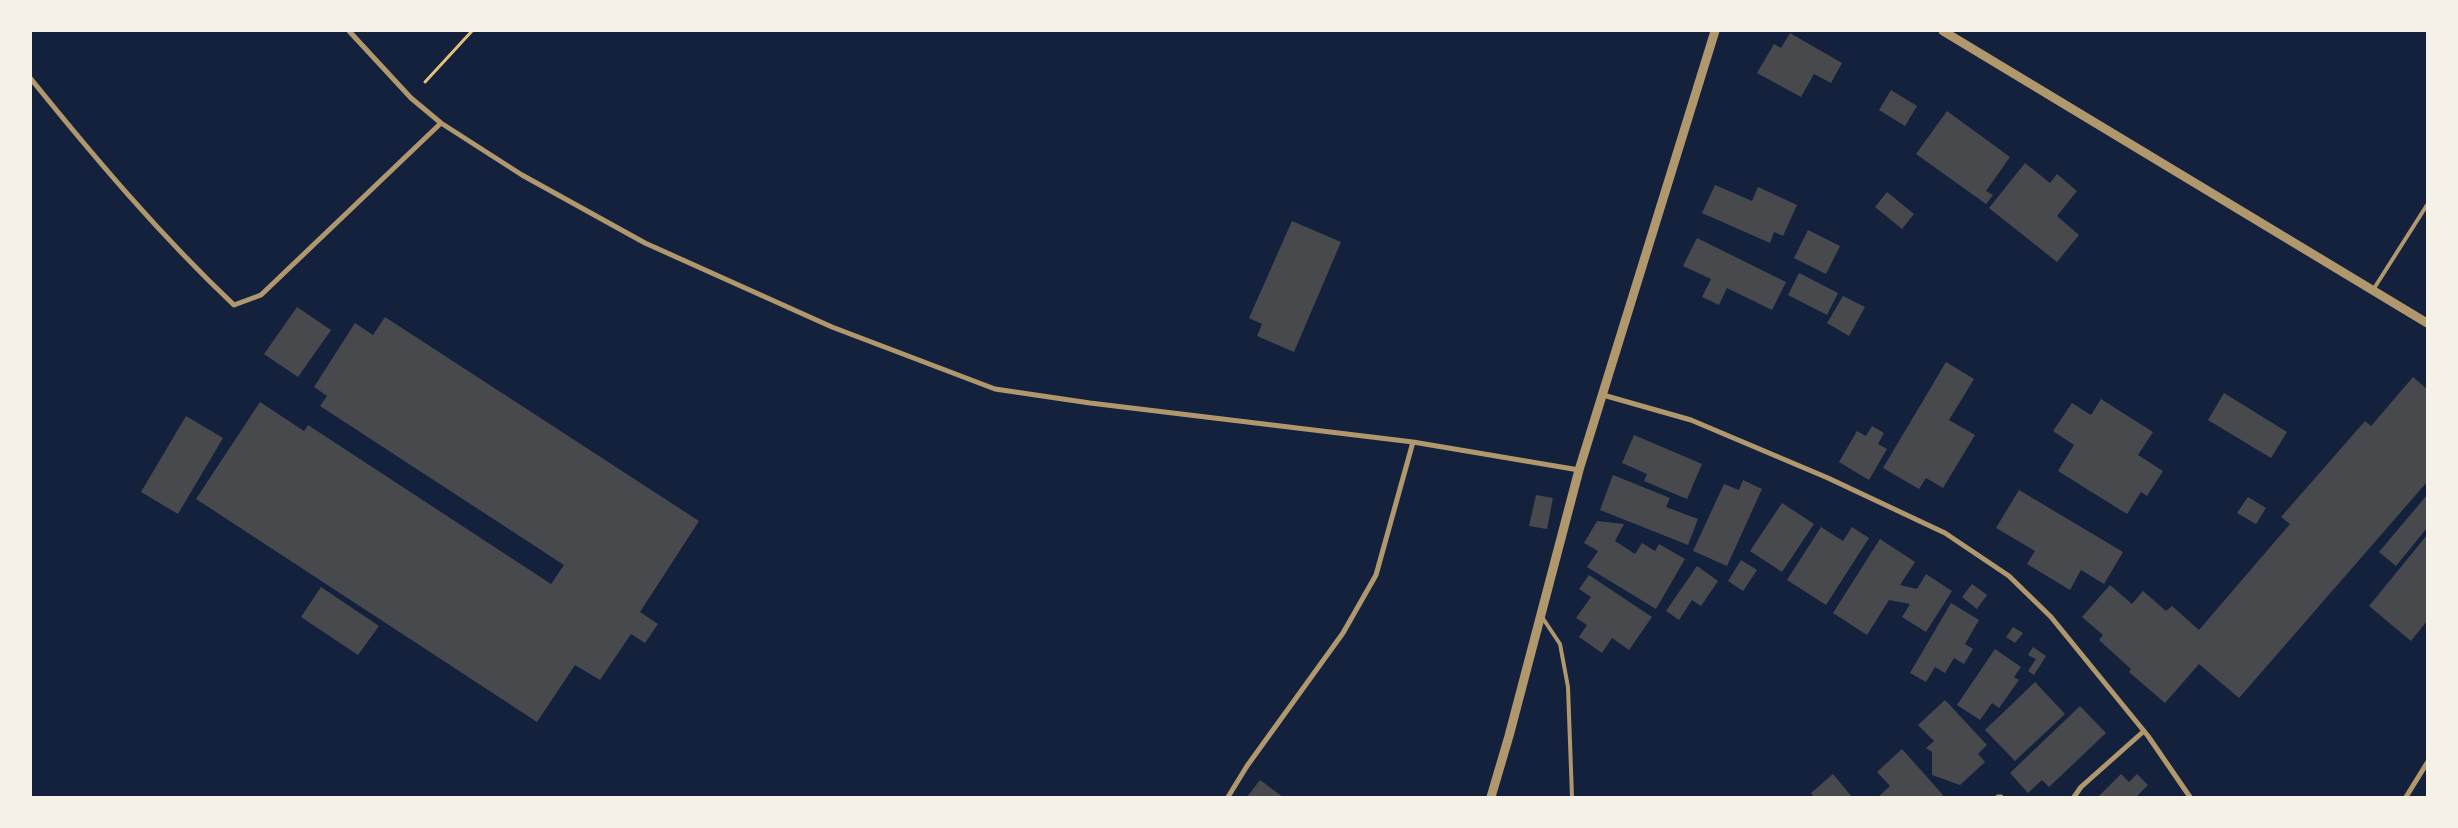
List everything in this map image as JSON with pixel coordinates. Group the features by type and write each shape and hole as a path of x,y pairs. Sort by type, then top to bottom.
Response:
{"street":[{"path":"349,31 411,98 441,123 522,175 645,243 832,327 995,389 1090,403 1413,442 1579,470"},
{"path":"1491,797 1579,470 1715,31"},
{"path":"1943,31 2427,323"},
{"path":"31,79 107,172 195,268 234,305 261,295 441,123"},
{"path":"1603,395 1690,420 1828,478 1945,533 2009,576 2051,617 2144,731 2190,797"},
{"path":"1228,797 1246,766 1343,632 1376,575 1413,442"},
{"path":"2074,797 2081,787 2144,731"},
{"path":"2406,797 2427,763"}],"lane":[{"path":"2373,290 2427,204"},
{"path":"1541,616 1560,644 1568,687 1572,797"}],"path":[{"path":"411,98 472,31"}],"building":[{"path":"1790,33 1842,63 1831,83 1814,74 1801,97 1757,73 1774,44 1781,48"},
{"path":"1891,90 1917,106 1905,126 1879,110"},
{"path":"1947,111 2010,157 1986,191 1993,195 1986,204 1916,154"},
{"path":"2025,163 2050,183 2057,174 2077,191 2057,216 2079,235 2057,262 1989,208"},
{"path":"1715,185 1752,201 1758,187 1797,205 1783,236 1774,232 1770,243 1702,213"},
{"path":"1887,192 1914,214 1902,229 1875,207"},
{"path":"1292,221 1341,242 1294,352 1257,336 1262,324 1249,318"},
{"path":"1808,230 1840,246 1826,274 1794,258"},
{"path":"1697,238 1786,282 1772,310 1727,288 1719,305 1702,297 1711,279 1683,266"},
{"path":"1799,273 1838,293 1827,315 1788,295"},
{"path":"1843,296 1865,307 1849,336 1827,323"},
{"path":"297,307 331,330 298,377 264,354"},
{"path":"385,317 699,521 640,612 658,624 645,643 631,634 600,680 575,665 537,722 196,499 260,402 304,431 308,425 551,584 564,565 320,406 327,396 314,387 355,323 373,335"},
{"path":"1946,362 1974,379 1949,420 1975,435 1943,488 1926,478 1919,489 1883,468"},
{"path":"2413,377 2427,389 2427,482 2239,698 2199,664 2165,703 2129,672 2131,669 2099,640 2103,635 2082,617 2110,585 2132,604 2143,591 2166,611 2172,606 2199,630 2290,524 2281,517 2365,421 2371,426"},
{"path":"2224,393 2287,432 2271,458 2208,420"},
{"path":"2101,399 2153,432 2138,455 2163,471 2147,496 2141,492 2127,514 2058,471 2074,445 2053,431 2072,403 2091,415"},
{"path":"186,416 223,438 178,514 141,492"},
{"path":"1872,426 1884,433 1878,444 1887,449 1869,480 1839,462 1857,431 1866,436"},
{"path":"1634,435 1702,464 1687,499 1644,481 1647,474 1622,463"},
{"path":"1613,475 1670,498 1666,507 1698,519 1688,545 1600,510"},
{"path":"1743,480 1762,489 1727,566 1693,551 1724,484 1739,490"},
{"path":"2019,490 2123,552 2104,584 2081,570 2070,590 2027,564 2035,551 1996,528"},
{"path":"1536,495 1553,498 1547,529 1529,526"},
{"path":"2427,495 2427,528 2396,566 2379,552"},
{"path":"2248,497 2266,508 2256,524 2237,513"},
{"path":"1782,503 1814,524 1782,572 1750,551"},
{"path":"1597,521 1624,524 1615,541 1635,554 1642,543 1655,551 1659,544 1685,559 1656,609 1587,567 1598,551 1584,543"},
{"path":"1821,527 1843,541 1852,527 1869,538 1826,605 1787,580"},
{"path":"2427,535 2427,621 2411,641 2369,606"},
{"path":"1880,539 1915,562 1900,585 1917,589 1926,574 1952,591 1926,632 1902,617 1910,604 1889,600 1867,635 1833,613"},
{"path":"1741,560 1757,570 1743,591 1728,581"},
{"path":"1697,566 1718,581 1701,606 1692,600 1679,620 1666,611"},
{"path":"1589,575 1652,617 1629,650 1612,638 1602,653 1579,637 1587,625 1576,618 1591,597 1579,589"},
{"path":"1972,584 1987,595 1977,609 1962,597"},
{"path":"321,587 379,626 358,655 301,617"},
{"path":"1951,603 1979,620 1965,644 1973,649 1964,664 1954,658 1945,673 1935,667 1926,682 1910,673"},
{"path":"2013,627 2023,633 2015,643 2006,637"},
{"path":"2033,647 2046,656 2034,675 2028,671 2036,659 2028,655"},
{"path":"1995,649 2021,667 2014,677 2019,680 1999,708 1992,703 1980,720 1957,705"},
{"path":"2035,682 2065,714 2015,761 1985,730"},
{"path":"1945,700 1987,745 1978,754 1985,762 1960,785 1932,775 1932,752 1926,748 1934,741 1918,725"},
{"path":"2080,706 2106,733 2049,787 2042,780 2028,793 2010,773"},
{"path":"1902,749 1943,795 1941,797 1878,797 1890,786 1877,772"},
{"path":"1833,774 1852,797 1814,797 1811,793"},
{"path":"2121,774 2129,782 2137,774 2148,785 2136,797 2098,797"},
{"path":"1260,780 1283,797 1247,797"}]}
